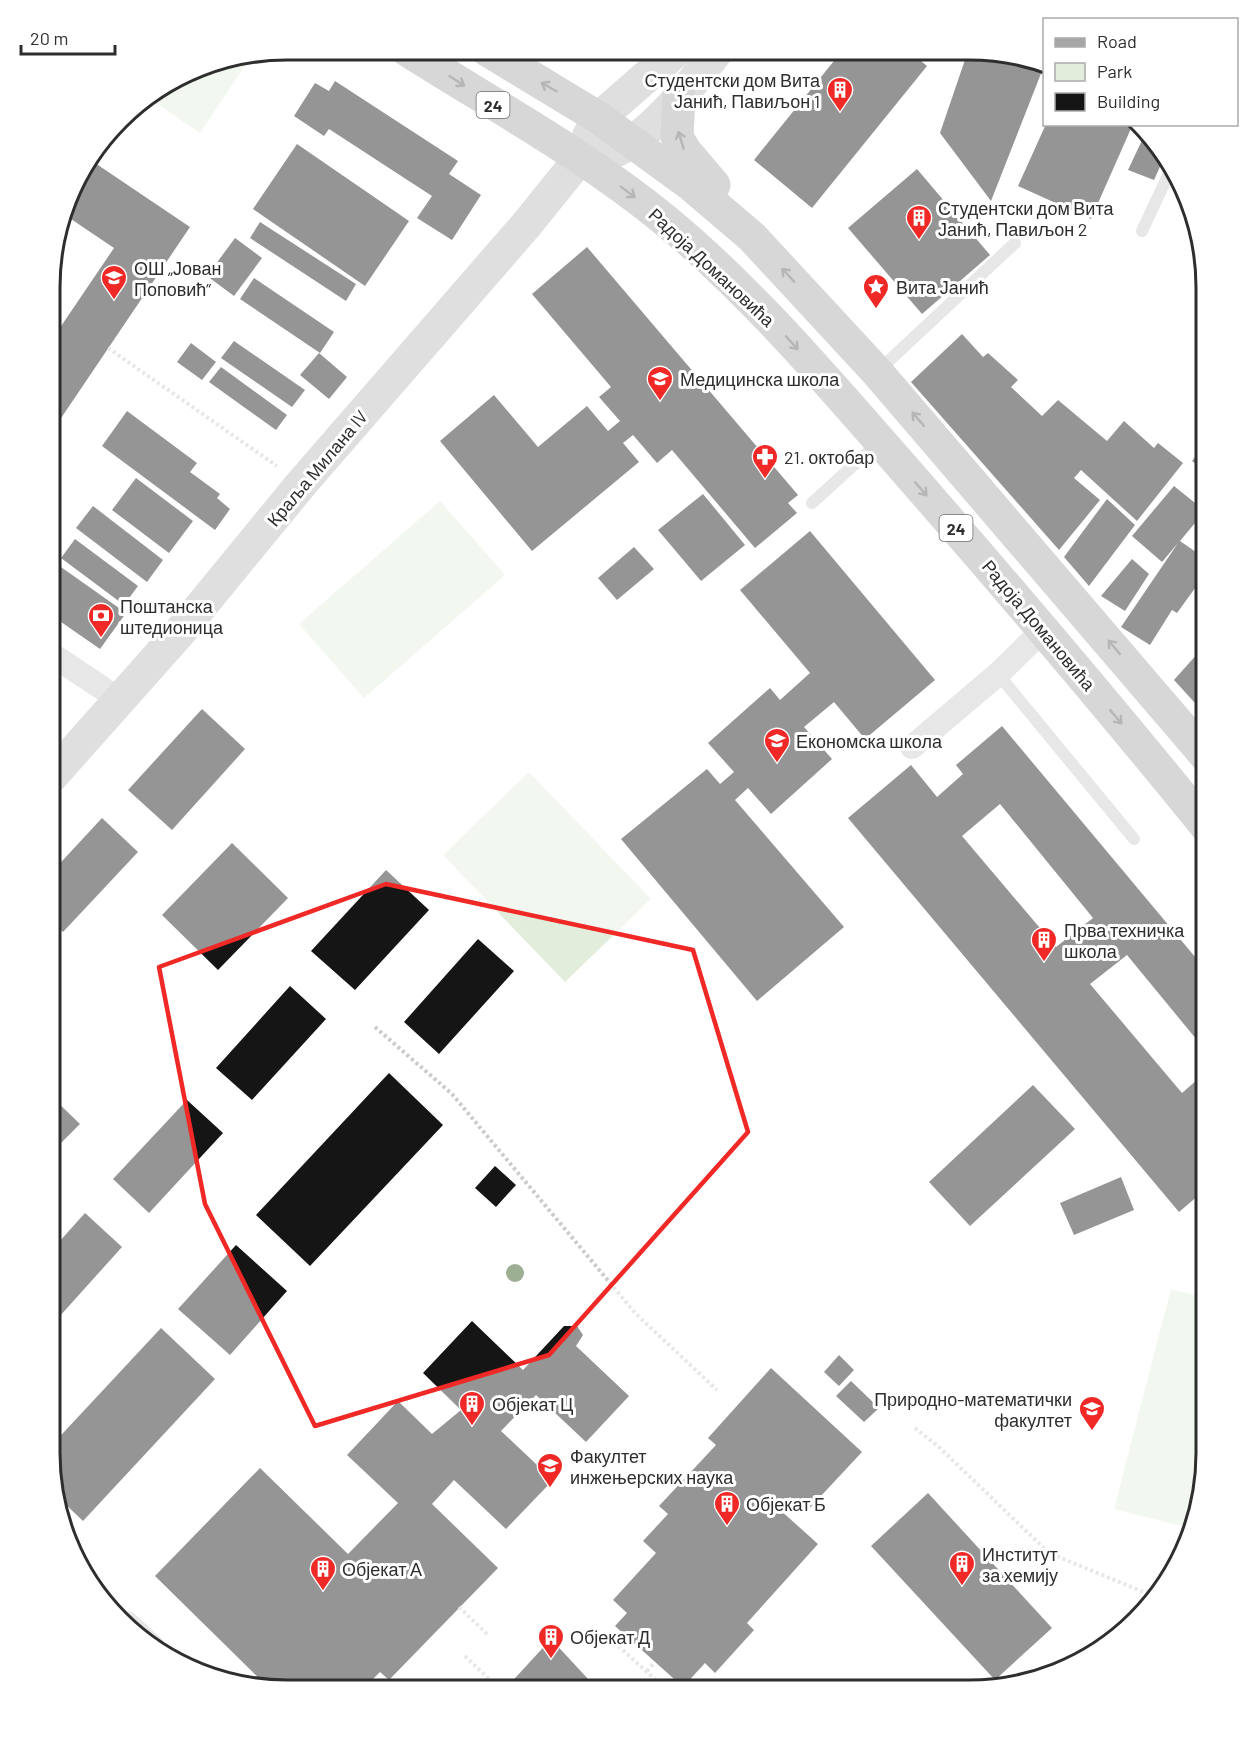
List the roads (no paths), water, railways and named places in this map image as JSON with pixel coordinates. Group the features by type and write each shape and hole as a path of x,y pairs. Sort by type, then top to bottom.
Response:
{"main road":[{"name":"24","path":"424,60 581,157"},
{"name":"24","path":"503,60 599,118 691,186 752,237 877,372 1196,744"},
{"path":"599,118 666,60"},
{"path":"581,157 598,157 616,152 632,142 679,97 710,60"},
{"path":"679,97 677,137 685,151 736,208 752,237"},
{"name":"Краља Милана IV","path":"60,767 179,633 302,483 527,224 581,157 589,135 599,118"},
{"name":"Радоја Домановића","path":"581,157 669,224 722,272 785,335 1044,629 1196,814"}],"street":[{"path":"912,747 998,674 1044,629"},
{"path":"60,660 120,700"}],"lane":[{"path":"1142,231 1167,177"},
{"path":"877,372 1015,243"},
{"path":"812,503 879,441"},
{"path":"998,674 1134,838"}],"place":[{"name":"Студентски дом Вита Јанић, Павиљон 1","path":"840,113"},
{"name":"Студентски дом Вита Јанић, Павиљон 2","path":"919,241"},
{"name":"ОШ „Јован Поповић”","path":"114,301"},
{"name":"Вита Јанић","path":"876,310"},
{"name":"Медицинска школа","path":"660,402"},
{"name":"21. октобар","path":"765,480"},
{"name":"Поштанска штедионица","path":"101,639"},
{"name":"Економска школа","path":"777,764"},
{"name":"Прва техничка школа","path":"1044,963"},
{"name":"Објекат Ц","path":"472,1427"},
{"name":"Природно-математички факултет","path":"1092,1432"},
{"name":"Факултет инжењерских наука","path":"550,1489"},
{"name":"Објекат Б","path":"727,1527"},
{"name":"Институт за хемију","path":"962,1587"},
{"name":"Објекат А","path":"323,1592"},
{"name":"Објекат Д","path":"551,1660"}]}
